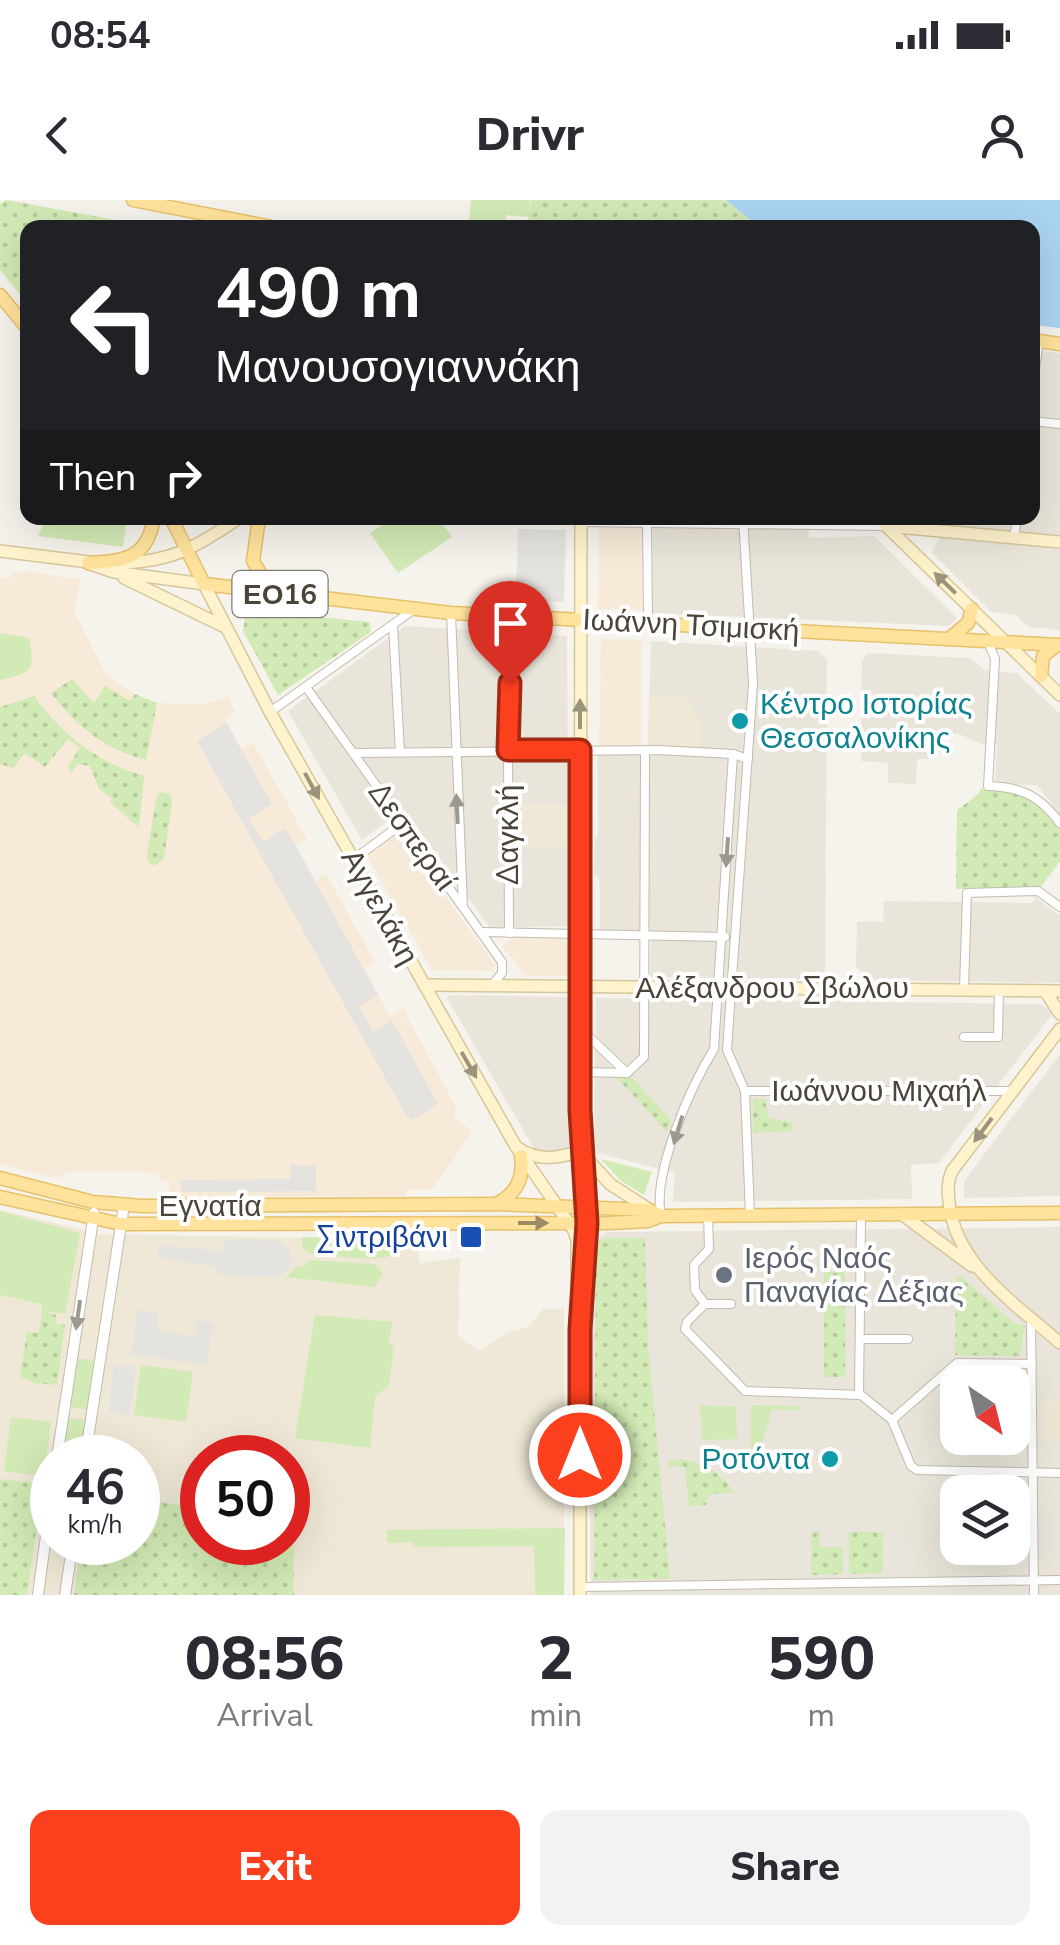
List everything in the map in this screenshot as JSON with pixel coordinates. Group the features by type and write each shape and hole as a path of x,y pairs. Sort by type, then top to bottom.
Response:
{"main road":[{"path":"133,200 236,220"},
{"path":"0,296 20,320"},
{"path":"88,564 119,561 135,554 148,541 152,525"},
{"name":"ΕΟ16","path":"175,525 204,584"},
{"path":"88,564 150,563 188,550 228,525"},
{"path":"258,525 253,561 272,593"},
{"path":"580,1591 580,1329 587,1223 580,1072 581,525"},
{"path":"885,525 1060,694"},
{"path":"907,525 1060,542"},
{"path":"0,551 204,584"},
{"path":"88,564 223,626"},
{"name":"Ιωάννη Τσιμισκή","path":"204,584 451,613 1059,645"},
{"name":"Αγγελάκη","path":"204,584 270,712 518,1151 568,1222"},
{"path":"950,638 968,623 972,609"},
{"path":"1041,676 1043,656 1059,645"},
{"name":"Αλέξανδρου Σβώλου","path":"424,985 1060,992"},
{"path":"1044,991 1060,1014"},
{"path":"978,1269 957,1238 950,1214 951,1173 1060,1029"},
{"path":"518,1151 542,1158 581,1151"},
{"path":"494,1204 508,1198 518,1186 522,1171 518,1151"},
{"path":"581,1151 610,1184 656,1213"},
{"name":"Εγνατία","path":"0,1178 93,1202 166,1208 494,1204 708,1216 1060,1212"},
{"name":"Εγνατία","path":"0,1197 121,1224 648,1222 656,1213"},
{"path":"903,1216 978,1269 1058,1338"},
{"path":"568,1222 577,1240 576,1313 580,1329"}],"street":[{"path":"647,525 648,623"},
{"path":"656,1213 658,1193 692,1085 714,1049 735,937 753,674 742,525"},
{"path":"1014,538 1015,525"},
{"path":"270,712 413,610"},
{"path":"451,613 463,907"},
{"name":"Δαγκλή","path":"508,933 513,616"},
{"path":"393,625 400,752"},
{"path":"987,639 995,659 988,786 1022,790 1038,797 1060,823"},
{"name":"Δεσπεραί","path":"306,687 503,967 492,986"},
{"path":"353,753 580,750 733,754 748,759"},
{"path":"580,1072 627,1073 644,1060 645,751"},
{"path":"733,754 721,936 727,1050 745,1091 750,1215"},
{"path":"354,859 403,823"},
{"path":"964,990 967,893 1038,890 1060,907"},
{"path":"481,932 735,937"},
{"path":"964,1037 998,1038 999,990"},
{"path":"580,1028 627,1073"},
{"path":"714,1049 727,1050"},
{"name":"Ιωάννου Μιχαήλ","path":"745,1091 1012,1092"},
{"path":"61,1435 94,1219 93,1202"},
{"path":"89,1435 124,1205"},
{"path":"859,1395 861,1215"},
{"path":"705,1304 695,1290 694,1265 710,1249 708,1216"},
{"path":"731,1304 705,1304 688,1322 686,1332 746,1391 859,1395 892,1420 912,1467 926,1471 1060,1473"},
{"path":"1031,1317 1034,1595"},
{"path":"860,1339 908,1339"},
{"path":"892,1420 950,1368 963,1362 1032,1364"},
{"path":"38,1595 42,1565"},
{"path":"65,1595 70,1565"},
{"path":"580,1591 1060,1580"},
{"path":"889,1582 892,1595"},
{"path":"828,1584 828,1595"}],"shaded area":[{"path":"1040,351 1060,353 1060,630 1029,627 1015,615 991,612 932,553 945,525 1040,525"},
{"path":"599,525 642,525 642,610 598,609"},
{"path":"653,525 808,525 809,538 874,536 957,618 949,626 652,613"},
{"path":"518,529 566,530 564,602 516,600"},
{"path":"23,571 81,579 74,612 106,674 135,694 157,703 201,704 228,698 236,712 225,719 241,749 253,743 307,839 295,846 315,881 326,874 375,962 364,969 390,1016 403,1009 456,1107 454,1115 472,1132 432,1190 406,1190 406,1196 178,1198 170,1196 168,1180 160,1180 159,1173 63,1172 62,1177 52,1177 0,1164 0,577"},
{"path":"405,626 567,636 569,926 490,928 404,809 362,840 288,711"},
{"path":"601,639 642,640 641,746 599,747"},
{"path":"651,641 818,651 827,659 825,971 816,979 650,977 651,932 600,931 600,890 598,876 594,875 598,837 597,753 648,753"},
{"path":"868,653 969,658 986,671 1017,673 1060,714 1060,815 1037,785 995,784 997,744 982,744 959,734 930,735 929,759 917,759 916,784 888,783 888,763 861,761 862,660"},
{"path":"649,697 690,698 701,726 700,747 648,745"},
{"path":"226,722 272,804 249,818 263,842 286,828 378,995 359,1006 373,1031 392,1020 438,1104 412,1120 197,741"},
{"path":"512,804 568,804 568,847 513,847"},
{"path":"399,833 495,965 491,971 432,970 367,856"},
{"path":"1036,898 1060,916 1060,983 867,980 856,966 857,922 883,922 884,901 1032,903"},
{"path":"513,938 569,939 569,976 526,976 502,946"},
{"path":"570,997 571,1151 536,1152 447,998"},
{"path":"596,998 1040,1004 1053,1013 939,1163 911,1165 912,1199 673,1202 675,1173 594,1152"},
{"path":"1060,1054 1060,1196 964,1198 964,1181"},
{"path":"290,1165 316,1165 316,1191 181,1192 181,1180 290,1179"},
{"path":"0,1210 100,1234 416,1240 420,1263 460,1258 458,1336 479,1351 506,1333 528,1327 543,1309 564,1309 564,1595 0,1595"},
{"path":"1060,1227 1060,1595 591,1595 589,1329 595,1241 607,1232"},
{"path":"226,1240 279,1241 290,1250 292,1263 281,1276 238,1277 220,1275 215,1266 157,1258 158,1245 223,1251"},
{"path":"137,1310 158,1313 156,1330 195,1336 197,1320 214,1323 207,1365 131,1354"},
{"path":"114,1364 136,1367 130,1415 108,1412"},
{"path":"1060,1385 1060,1439 1042,1439 1041,1401 1059,1400"}],"green space":[{"path":"6,200 116,220 20,220 20,294 0,270 0,204"},
{"path":"471,200 530,200 529,217 506,215 506,220 469,220"},
{"path":"531,200 726,200 750,220 528,220"},
{"path":"43,525 126,525 123,547 38,536"},
{"path":"382,525 443,525 452,537 398,573 370,533"},
{"path":"246,610 370,622 371,632 278,695 243,631"},
{"path":"0,633 29,638 32,657 25,672 0,680"},
{"path":"72,679 94,703 105,686 130,701 135,694 157,703 146,760 105,743 60,705 51,693"},
{"path":"34,696 82,746 112,764 144,776 139,828 99,789 90,766 78,764 71,773 68,767 80,748 68,739 45,767 25,753 13,768 0,764 0,707"},
{"path":"999,786 1024,791 1060,823 1060,861 1038,891 956,889 957,810 979,794 980,789"},
{"path":"160,792 170,794 172,802 164,858 155,866 148,862 147,855"},
{"path":"617,1078 632,1078 671,1120 667,1132"},
{"path":"753,1099 765,1099 768,1118 792,1122 793,1131 753,1133"},
{"path":"601,1159 652,1172 644,1195 621,1181"},
{"path":"0,1211 80,1233 65,1314 42,1311 42,1304 0,1295"},
{"path":"303,1237 408,1240 408,1247 389,1257 347,1257 308,1253 302,1248"},
{"path":"606,1238 645,1238 648,1346 670,1579 594,1580 596,1242"},
{"path":"309,1260 375,1264 383,1273 374,1287 287,1277 296,1266 303,1267"},
{"path":"824,1272 845,1272 845,1377 824,1377"},
{"path":"956,1277 962,1277 1014,1323 1025,1326 1020,1356 955,1355"},
{"path":"42,1311 56,1315 55,1324 65,1325 57,1385 20,1377 27,1332 39,1333"},
{"path":"315,1315 392,1322 389,1344 394,1345 389,1385 375,1397 370,1448 295,1435"},
{"path":"77,1358 94,1361 87,1410 70,1407"},
{"path":"141,1365 193,1372 186,1422 134,1415"},
{"path":"700,1405 736,1407 737,1439 702,1440"},
{"path":"751,1405 799,1406 798,1411 772,1409 754,1471 750,1473"},
{"path":"11,1417 51,1422 49,1435 30,1435 30,1474 4,1471"},
{"path":"68,1418 86,1420 84,1435 65,1435"},
{"path":"668,1460 706,1466 722,1477 734,1493 710,1494 706,1505 689,1506 685,1467 668,1466"},
{"path":"0,1479 30,1482 31,1565 27,1595 0,1595"},
{"path":"160,1502 180,1505 180,1565 294,1565 294,1595 74,1595 78,1565 160,1565"},
{"path":"565,1528 564,1595 535,1595 534,1546 413,1547 412,1542 387,1543 387,1530"},
{"path":"812,1531 820,1532 819,1547 843,1547 843,1574 811,1575"},
{"path":"849,1532 883,1532 883,1573 849,1574"}],"water":[{"path":"726,200 1060,200 1060,328 1040,326 1040,220 750,220"}],"place":[{"name":"Κέντρο Ιστορίας Θεσσαλονίκης","path":"740,721"},
{"name":"Σιντριβάνι","path":"471,1237"},
{"name":"Ιερός Ναός Παναγίας Δέξιας","path":"724,1275"},
{"name":"Ροτόντα","path":"830,1459"}],"route":[{"path":"510,683 508,750 580,750 580,1110 587,1223 580,1329 580,1455"}]}
